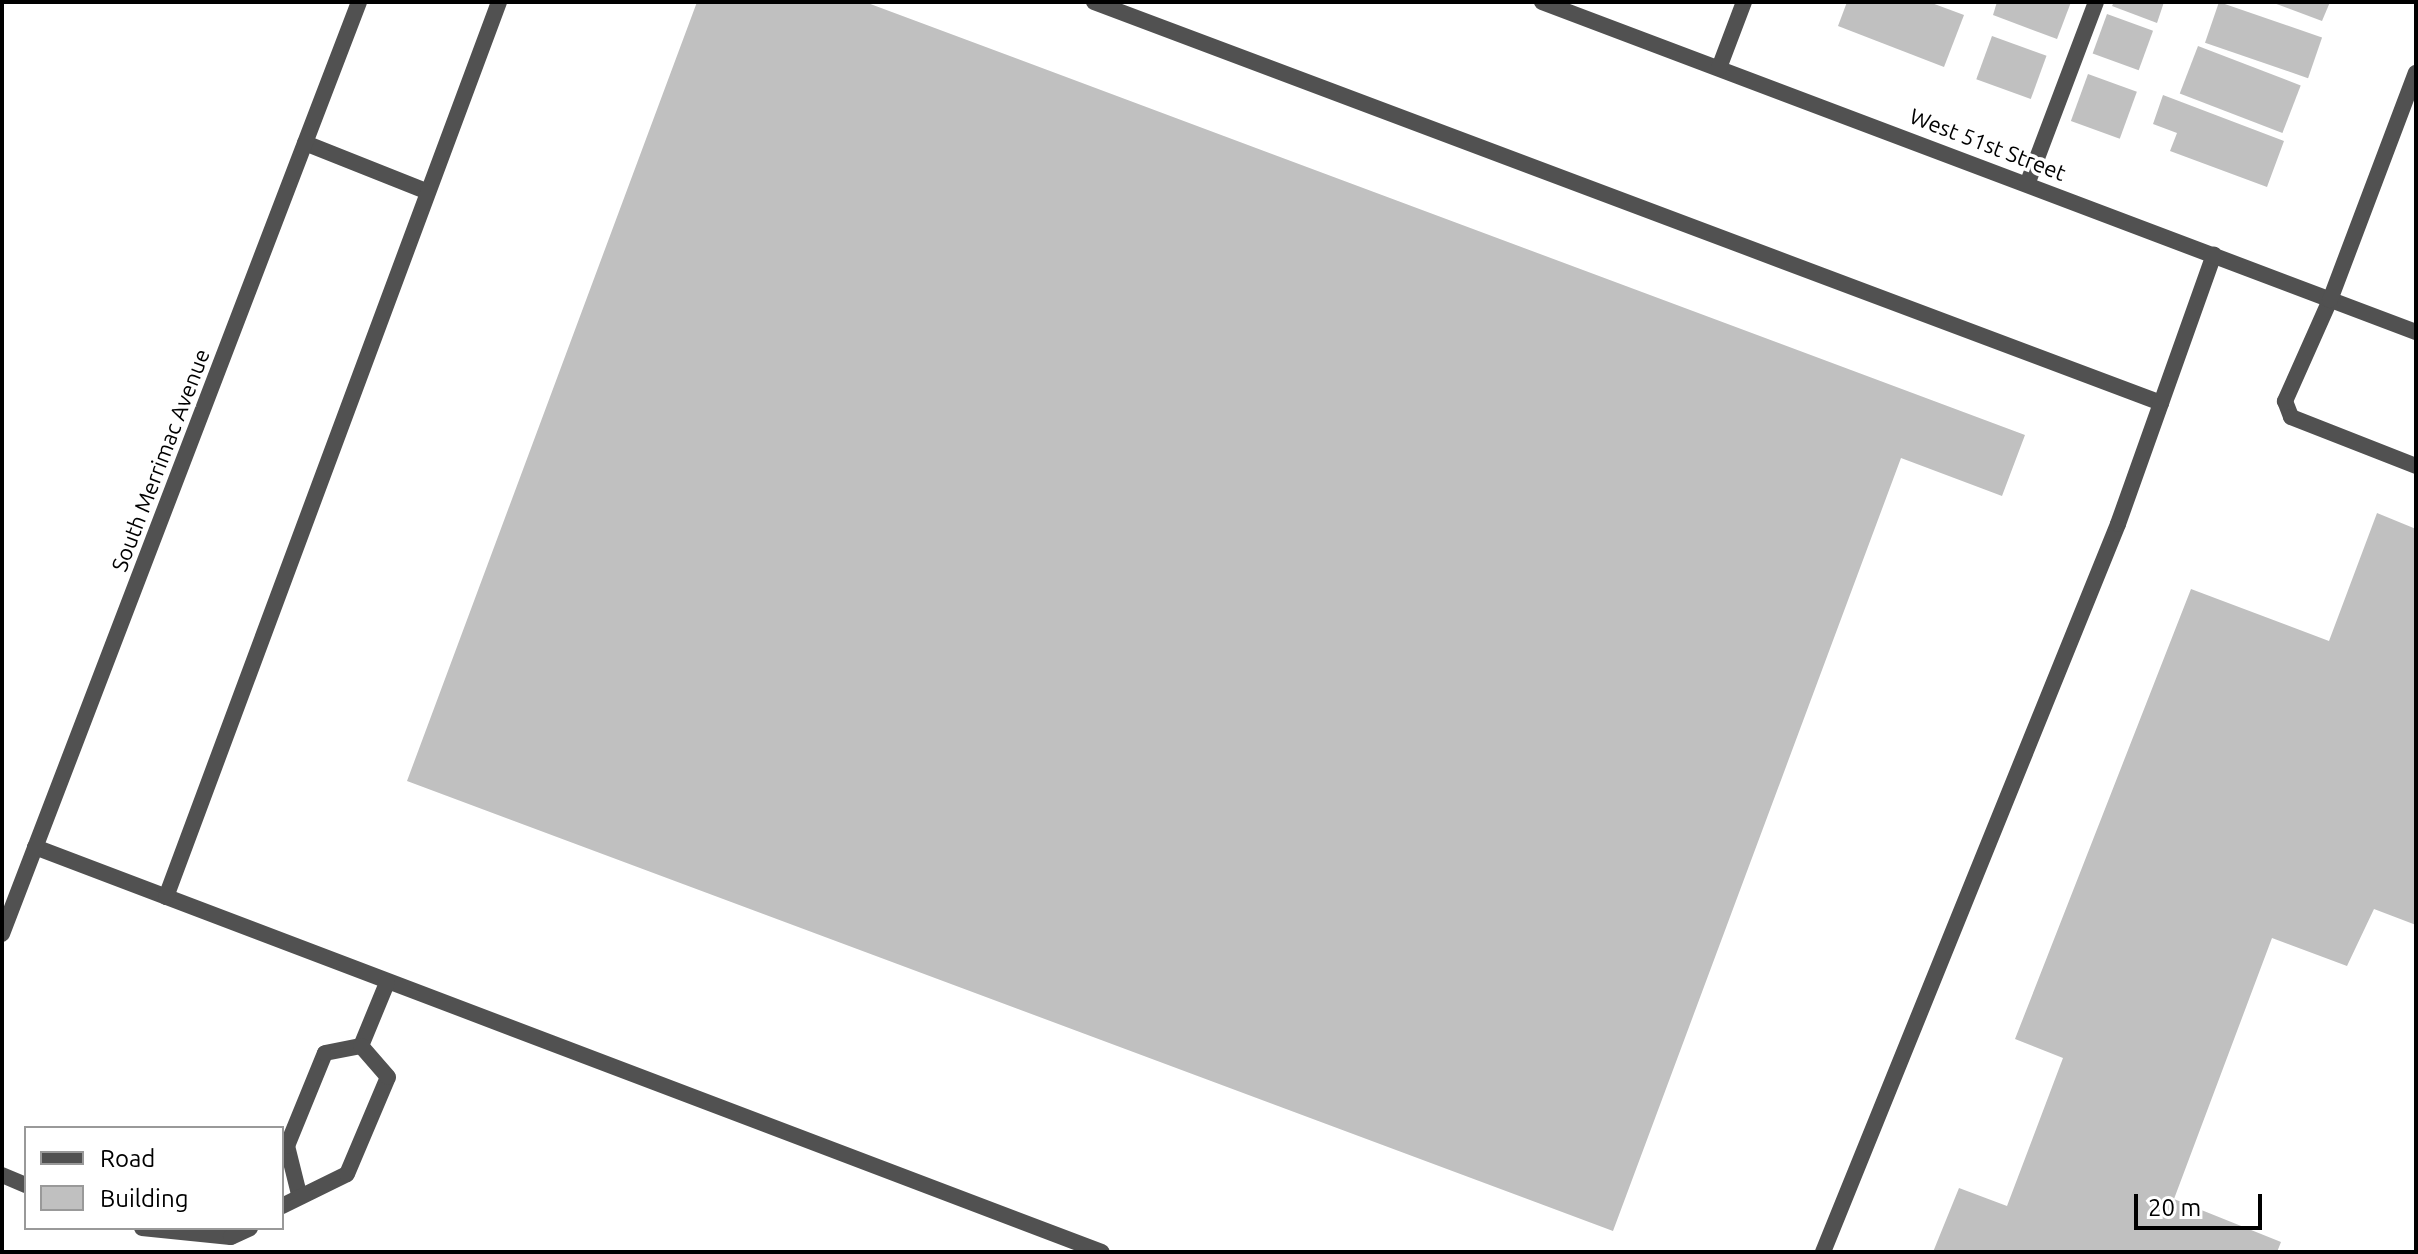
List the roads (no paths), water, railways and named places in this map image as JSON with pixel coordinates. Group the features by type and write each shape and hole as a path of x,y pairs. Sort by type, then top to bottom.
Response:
{"street":[{"name":"South Merrimac Avenue","path":"2,934 359,2"},
{"path":"166,897 499,2"},
{"path":"1094,2 2161,403"},
{"name":"West 51st Street","path":"1542,2 2028,182 2416,332"},
{"path":"1719,68 1744,2"},
{"path":"2028,182 2096,2"},
{"path":"2416,73 2330,300 2285,401 2291,417 2416,466"},
{"path":"305,143 428,192"},
{"path":"1823,1252 2118,524 2214,255"},
{"path":"35,847 1102,1252"},
{"path":"361,1046 387,983"},
{"path":"284,1205 299,1194 347,1174 388,1077 361,1046"},
{"path":"299,1194 287,1146 325,1053 361,1046"},
{"path":"2,1175 24,1184"},
{"path":"162,1230 231,1237 246,1230"}]}
